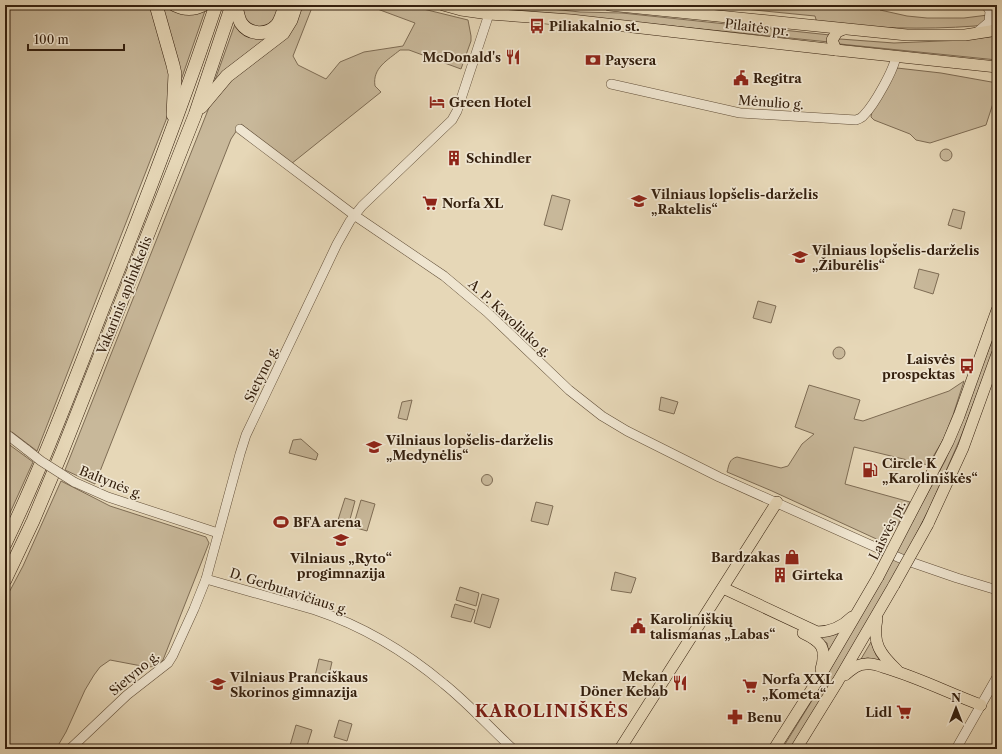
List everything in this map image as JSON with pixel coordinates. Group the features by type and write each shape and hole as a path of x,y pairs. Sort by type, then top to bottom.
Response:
{"highway":[{"path":"156,5 174,65 175,74 172,128"},
{"path":"175,5 186,9 193,9 203,5"},
{"name":"Vakarinis aplinkkelis","path":"5,544 36,478 149,191 216,5"},
{"name":"Vakarinis aplinkkelis","path":"5,580 59,459 195,115 232,5"},
{"path":"236,5 239,17 245,27 254,32 260,33 270,30 278,24 285,5"},
{"path":"195,115 227,76 284,33 291,20 296,5"}],"main road":[{"name":"Pilaitės pr.","path":"443,5 466,11 490,9 571,20 997,67"},
{"name":"Pilaitės pr.","path":"610,5 922,36 975,34 997,30"},
{"path":"836,50 833,44 833,36 837,32 844,29"},
{"name":"Laisvės pr.","path":"774,749 861,608 948,442 959,416 997,310"},
{"path":"796,749 878,614 928,524 963,448 997,354"},
{"path":"620,749 777,502"},
{"path":"721,591 817,632 829,631 840,626 861,608"},
{"path":"721,591 815,639 822,646 824,652 819,678"},
{"path":"878,614 874,630 877,646 882,655 899,672"},
{"path":"838,681 849,671 861,664 874,665 899,672 980,705"}],"street":[{"path":"975,34 989,22 990,11 986,5"},
{"path":"991,5 997,12"},
{"name":"Sietyno g.","path":"70,749 127,695 168,663 188,624 206,579 240,454 249,429 342,235 354,215 366,201 452,120 457,111 490,9"},
{"name":"Mėnulio g.","path":"611,84 740,113 856,120 864,116 883,86 895,63 896,56"},
{"name":"A. P. Kavoliuko g.","path":"240,129 354,215 430,265 487,312 569,390 602,416 627,431 708,472 902,559 950,576 997,590"},
{"name":"Baltynės g.","path":"5,433 41,461 74,482 108,497 218,534"},
{"name":"D. Gerbutavičiaus g.","path":"206,579 315,610 367,632 398,650 433,674 513,749"},
{"path":"956,749 997,677"}],"shaded area":[{"path":"5,5 152,5 170,67 169,109 166,120 37,451 12,432 7,443 33,462 5,524"},
{"path":"160,5 168,5 173,9 206,8 180,83"},
{"path":"242,5 281,5 277,18 261,29 246,23"},
{"path":"300,5 313,5 293,56 298,65 326,79 340,62 364,52 403,46 415,23 372,7 349,5 407,5 468,20 471,41 461,69 409,50 400,50 378,69 375,86 381,92 291,164 241,124 231,139 95,484 65,470 210,105 215,96"},
{"path":"497,5 514,5 580,12 622,13 830,35 829,42 563,15 499,11 497,9"},
{"path":"703,5 882,5 880,10 907,16 927,18 964,18 988,15 981,25 975,26 936,28 877,27 817,23 815,16"},
{"path":"286,22 214,83 235,24 245,33"},
{"path":"997,36 997,60 837,43 837,40 840,39 894,43 964,40"},
{"path":"897,68 941,73 997,83 997,91 986,125 930,143 916,140 910,134 874,120 871,117 872,111"},
{"path":"946,149 950,151 952,155 950,159 946,161 942,159 940,155 942,151"},
{"path":"552,195 570,200 562,230 544,225"},
{"path":"953,209 965,212 961,229 948,225"},
{"path":"919,269 939,274 933,294 914,288"},
{"path":"758,301 776,306 771,323 753,318"},
{"path":"997,328 997,341 960,439 930,507 900,566 792,749 782,749 816,694 877,587 945,461"},
{"path":"837,347 841,347 845,353 841,359 837,359 833,355 833,351"},
{"path":"964,381 943,440 928,465 854,447 845,484 910,502 897,526 892,525 883,542 727,472 731,461 737,457 781,468 788,466 802,444 814,434 795,427 809,385 860,400 854,419 863,421 949,391"},
{"path":"661,397 678,402 674,414 659,410"},
{"path":"412,400 407,420 398,418 402,402"},
{"path":"301,439 318,454 316,460 289,453 293,440"},
{"path":"487,474 491,476 493,480 491,484 487,486 483,484 481,480 483,476"},
{"path":"61,481 110,506 206,537 209,543 163,660 152,667 147,667 110,660 100,667 94,675 56,749 5,749 5,600 23,566"},
{"path":"345,498 355,501 349,523 338,520"},
{"path":"361,500 375,504 367,531 353,527"},
{"path":"536,502 553,506 548,525 531,521"},
{"path":"615,572 636,578 631,593 611,590"},
{"path":"460,587 479,593 476,606 456,600"},
{"path":"482,594 499,599 490,628 474,623"},
{"path":"455,604 475,610 471,622 451,617"},
{"path":"840,632 829,655 827,643 819,637"},
{"path":"871,642 876,655 881,662 868,658 861,659"},
{"path":"319,659 332,662 328,679 315,676"},
{"path":"339,720 352,724 347,741 334,737"},
{"path":"296,725 312,730 306,749 289,749"}],"place":[{"name":"Piliakalnio st.","path":"537,26"},
{"name":"McDonald's","path":"513,57"},
{"name":"Paysera","path":"593,60"},
{"name":"Regitra","path":"741,78"},
{"name":"Green Hotel","path":"437,102"},
{"name":"Schindler","path":"454,158"},
{"name":"Vilniaus lopšelis-darželis „Raktelis“","path":"639,201"},
{"name":"Norfa XL","path":"430,203"},
{"name":"Vilniaus lopšelis-darželis „Žiburėlis“","path":"800,257"},
{"name":"Laisvės prospektas","path":"967,366"},
{"name":"Vilniaus lopšelis-darželis „Medynėlis“","path":"374,447"},
{"name":"Circle K „Karoliniškės“","path":"870,470"},
{"name":"BFA arena","path":"281,522"},
{"name":"Vilniaus „Ryto“ progimnazija","path":"341,540"},
{"name":"Bardzakas","path":"792,557"},
{"name":"Girteka","path":"780,575"},
{"name":"Karoliniškių talismanas „Labas“","path":"638,626"},
{"name":"Mekan Döner Kebab","path":"680,683"},
{"name":"Vilniaus Pranciškaus Skorinos gimnazija","path":"218,684"},
{"name":"Norfa XXL „Kometa“","path":"750,686"},
{"name":"Lidl","path":"904,712"},
{"name":"Benu","path":"735,717"}],"district":[{"name":"KAROLINIŠKĖS","path":"552,711"}]}
